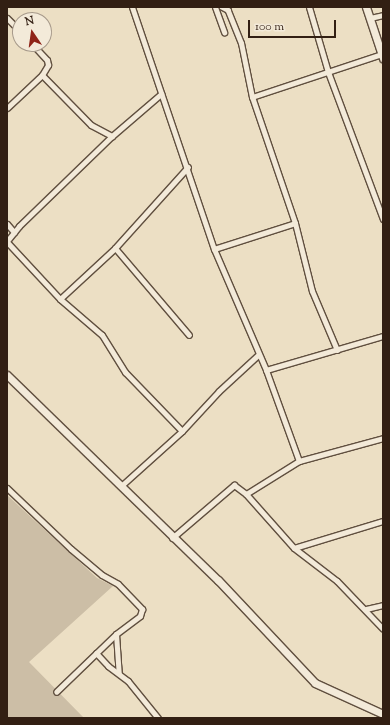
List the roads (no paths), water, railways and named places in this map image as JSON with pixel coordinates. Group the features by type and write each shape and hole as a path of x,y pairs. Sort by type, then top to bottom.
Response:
{"main road":[{"path":"366,7 382,56"},
{"path":"7,375 172,538 218,580 315,683 383,714"}],"street":[{"path":"132,7 160,94 188,167 214,249 258,355 266,370 299,461"},
{"path":"215,7 224,32"},
{"path":"222,7 228,10 241,43 252,97 295,223 312,291 337,350"},
{"path":"309,7 328,72 383,219"},
{"path":"370,18 383,15"},
{"path":"7,108 42,75 48,62 39,52"},
{"path":"252,97 382,56"},
{"path":"42,75 91,125 112,136"},
{"path":"160,94 112,136 14,232 7,242 60,299 102,335 125,372 182,431"},
{"path":"60,299 115,248 188,167"},
{"path":"214,249 295,223"},
{"path":"7,224 14,232"},
{"path":"115,248 189,335"},
{"path":"266,370 383,336"},
{"path":"121,486 182,431 219,391 258,355"},
{"path":"246,494 299,461 383,438"},
{"path":"172,538 234,485 246,494 294,548 324,570 366,609 383,629"},
{"path":"7,488 71,549 102,575 118,584 142,609 140,616 116,634 56,692"},
{"path":"294,548 383,521"},
{"path":"366,609 383,605"},
{"path":"116,634 119,673"},
{"path":"96,653 108,666 119,673 135,689 158,718"}]}
